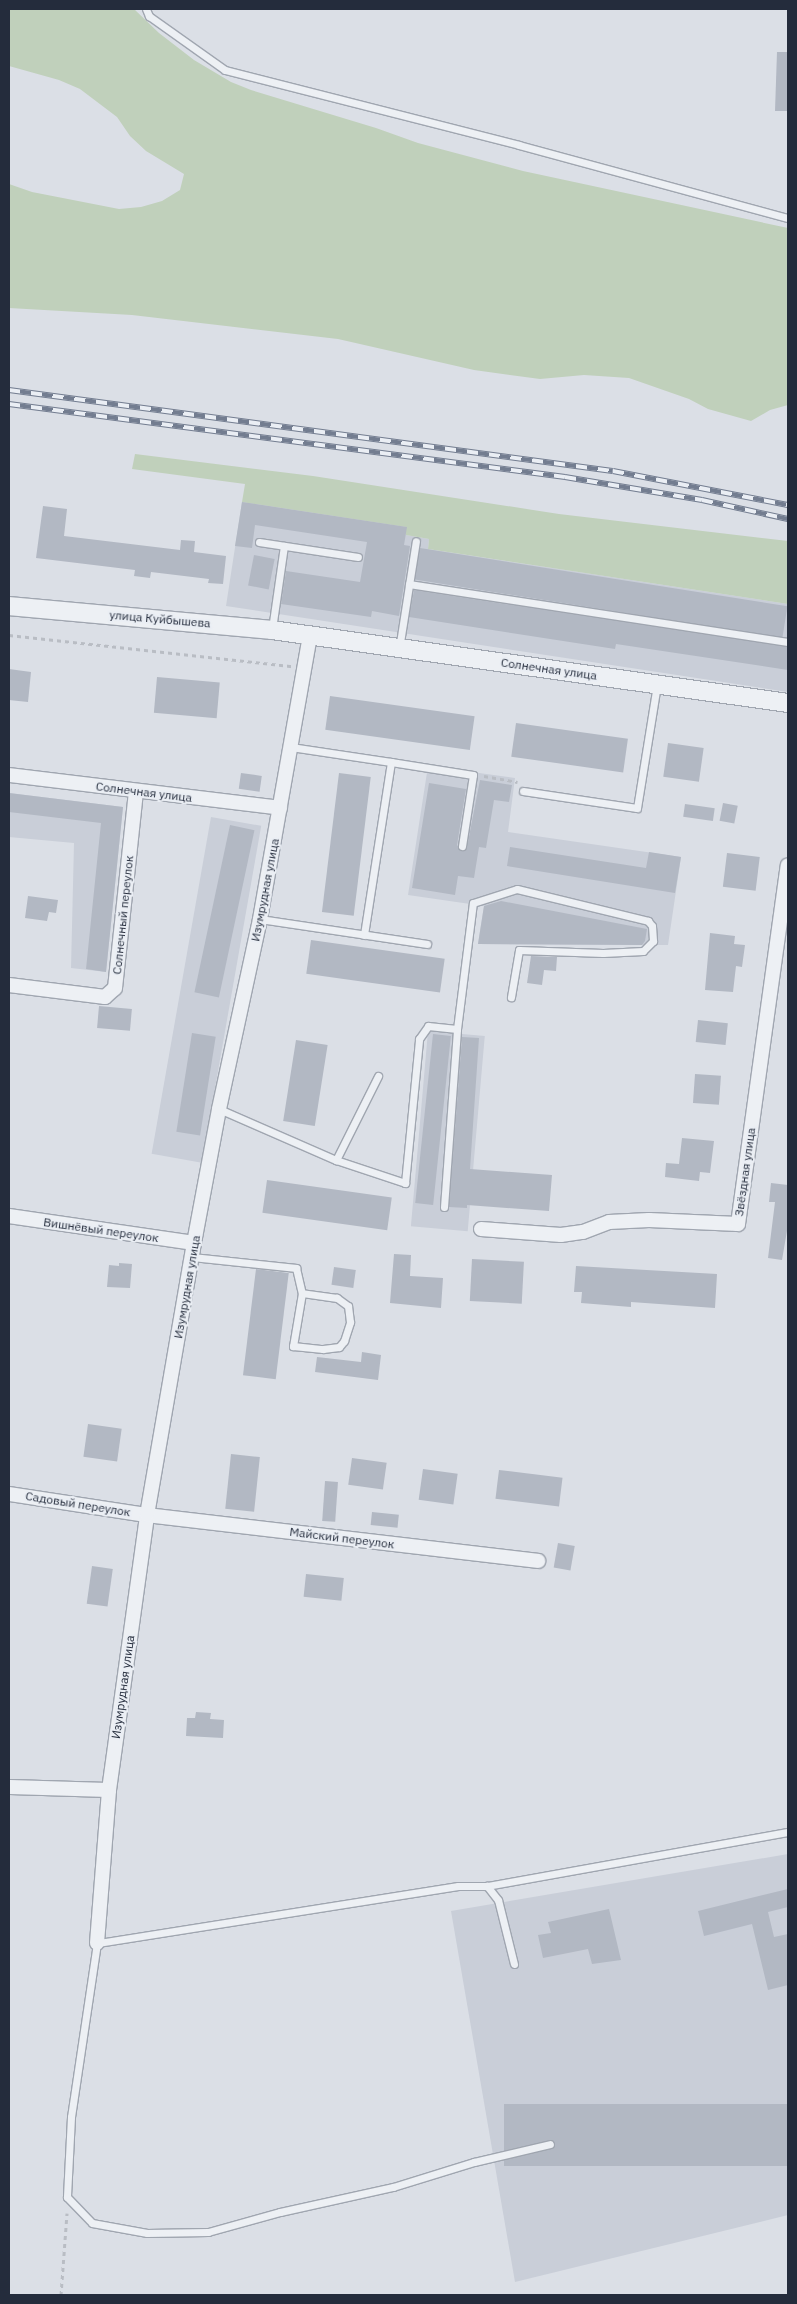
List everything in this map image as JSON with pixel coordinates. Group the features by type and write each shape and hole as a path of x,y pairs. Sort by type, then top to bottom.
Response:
{"street":[{"name":"улица Куйбышева","path":"9,606 272,630 310,636"},
{"name":"Солнечная улица","path":"310,636 788,703"},
{"name":"Изумрудная улица","path":"97,1943 109,1790 147,1515 219,1109 260,919 310,636"},
{"name":"Солнечная улица","path":"9,776 280,808"},
{"name":"Солнечный переулок","path":"9,985 105,998 115,988 136,791"},
{"name":"Звёздная улица","path":"481,1229 561,1235 584,1232 609,1222 649,1220 738,1224 788,865"},
{"name":"Вишнёвый переулок","path":"9,1216 193,1250"},
{"name":"Садовый переулок","path":"9,1494 147,1515"},
{"name":"Майский переулок","path":"147,1515 538,1561"},
{"path":"9,1787 109,1790"}],"lane":[{"path":"146,9 149,16 225,70 519,145 788,218"},
{"path":"399,649 416,541"},
{"path":"259,542 358,557"},
{"path":"272,630 284,546"},
{"path":"409,584 788,642"},
{"path":"523,790 637,808 657,684"},
{"path":"291,747 473,774 462,846"},
{"path":"364,935 391,762"},
{"path":"444,1207 457,1029 473,903 517,889 648,921 652,926 653,941 643,952 603,953 519,950 511,997"},
{"path":"260,919 427,944"},
{"path":"219,1109 336,1160 405,1183 419,1039 428,1026 457,1029"},
{"path":"336,1160 378,1076"},
{"path":"193,1250 296,1268 302,1293 293,1346 323,1350 339,1347 350,1322 348,1306 337,1298 302,1293"},
{"path":"550,2144 474,2162 394,2187 280,2212 208,2232 147,2233 92,2223 67,2198 71,2117 97,1943 458,1886 487,1886 788,1832"},
{"path":"487,1886 498,1900 514,1964"}],"path":[{"path":"9,635 305,667"},
{"path":"473,774 518,782 523,790"},
{"path":"61,2295 67,2198"}],"shaded area":[{"path":"242,502 407,527 406,535 429,539 428,549 788,604 788,692 226,606"},
{"path":"428,766 515,778 508,832 681,857 668,945 478,944 484,906 408,895"},
{"path":"9,793 123,807 106,972 71,968 74,843 9,837"},
{"path":"211,817 261,826 202,1163 152,1154"},
{"path":"428,1031 485,1036 468,1231 411,1226"},
{"path":"788,1854 788,2215 515,2282 451,1911"}],"green space":[{"path":"9,9 134,9 159,33 194,60 231,82 251,90 376,128 418,143 523,171 788,228 788,405 770,410 751,421 708,409 689,399 629,378 584,375 540,379 474,370 338,339 132,315 9,308 9,184 32,192 119,209 141,207 162,201 180,190 184,174 146,151 130,136 117,117 80,89 59,80 9,66"},
{"path":"135,454 313,476 559,514 788,541 788,604 428,549 429,539 406,535 406,527 242,502 245,484 132,469"}],"building":[{"path":"777,52 788,52 788,111 775,111"},
{"path":"242,502 407,527 404,545 410,546 399,616 372,611 371,617 281,604 286,571 360,582 367,542 255,525 252,548 235,546"},
{"path":"43,506 67,509 64,536 180,550 181,540 195,541 194,552 226,556 223,584 208,583 209,579 151,572 150,578 134,576 135,570 36,558"},
{"path":"420,548 787,606 782,638 415,580"},
{"path":"254,555 275,559 269,589 248,585"},
{"path":"414,590 788,647 788,670 616,644 615,649 409,617"},
{"path":"9,669 31,672 28,702 9,700"},
{"path":"157,677 220,682 217,718 154,713"},
{"path":"330,696 475,716 470,750 325,730"},
{"path":"516,723 628,739 623,772 511,757"},
{"path":"668,743 704,748 699,782 663,777"},
{"path":"241,773 262,776 260,792 239,789"},
{"path":"339,773 371,777 354,916 322,912"},
{"path":"480,780 512,785 509,802 494,800 486,848 479,847 474,878 458,876 455,895 412,888 429,783 466,789 457,845 462,851 467,847"},
{"path":"9,793 123,807 106,972 86,969 101,823 9,812"},
{"path":"723,803 738,806 734,824 720,821"},
{"path":"685,804 715,808 713,821 683,817"},
{"path":"230,825 254,830 219,997 194,992"},
{"path":"510,847 646,868 649,852 681,857 675,893 507,866"},
{"path":"727,853 760,857 756,891 723,887"},
{"path":"28,896 58,900 56,913 49,912 47,921 25,918"},
{"path":"501,901 647,929 645,941 642,945 478,944 484,906"},
{"path":"710,933 735,936 734,944 745,945 742,967 736,966 733,992 705,990"},
{"path":"311,940 445,959 440,992 306,974"},
{"path":"531,956 557,957 556,971 544,970 542,985 527,983"},
{"path":"99,1006 132,1009 130,1031 97,1028"},
{"path":"698,1020 728,1023 726,1045 696,1042"},
{"path":"192,1033 216,1037 200,1136 176,1132"},
{"path":"433,1034 451,1036 433,1205 415,1203"},
{"path":"462,1037 479,1038 470,1169 552,1175 549,1211 467,1205 467,1208 449,1207"},
{"path":"296,1040 328,1045 315,1126 283,1121"},
{"path":"695,1074 721,1076 719,1105 693,1103"},
{"path":"682,1138 714,1141 710,1173 700,1172 699,1181 665,1177 666,1163 679,1164"},
{"path":"267,1180 392,1198 387,1230 262,1213"},
{"path":"771,1183 788,1185 788,1225 782,1260 768,1258 775,1202 769,1202"},
{"path":"394,1254 411,1255 410,1276 443,1278 441,1308 390,1303"},
{"path":"472,1259 524,1262 522,1304 470,1301"},
{"path":"119,1263 132,1264 130,1288 107,1287 109,1265 119,1266"},
{"path":"576,1266 717,1274 715,1308 631,1302 631,1307 581,1303 582,1292 574,1292"},
{"path":"334,1267 356,1270 353,1288 331,1285"},
{"path":"256,1269 289,1273 276,1379 243,1375"},
{"path":"362,1352 381,1355 378,1380 315,1372 317,1357 361,1362"},
{"path":"88,1424 122,1429 117,1461 83,1457"},
{"path":"231,1454 260,1457 254,1512 225,1509"},
{"path":"352,1458 387,1463 383,1490 348,1485"},
{"path":"423,1469 458,1474 453,1505 419,1500"},
{"path":"499,1470 563,1478 559,1507 495,1499"},
{"path":"325,1481 338,1482 335,1522 322,1521"},
{"path":"372,1512 399,1515 397,1528 371,1525"},
{"path":"558,1543 575,1546 570,1571 554,1568"},
{"path":"92,1566 113,1569 108,1607 87,1604"},
{"path":"306,1574 344,1578 341,1601 304,1597"},
{"path":"196,1712 211,1713 210,1719 224,1720 223,1738 186,1736 187,1718 195,1718"},
{"path":"788,1889 788,1907 768,1912 774,1937 788,1934 788,1985 768,1990 752,1924 704,1936 698,1911"},
{"path":"609,1909 621,1960 592,1964 588,1949 543,1958 538,1935 551,1933 548,1922"},
{"path":"504,2104 788,2104 788,2166 504,2166"}],"railway":[{"path":"9,390 613,471 788,505"},
{"path":"9,404 565,477 702,500 788,519"}]}
